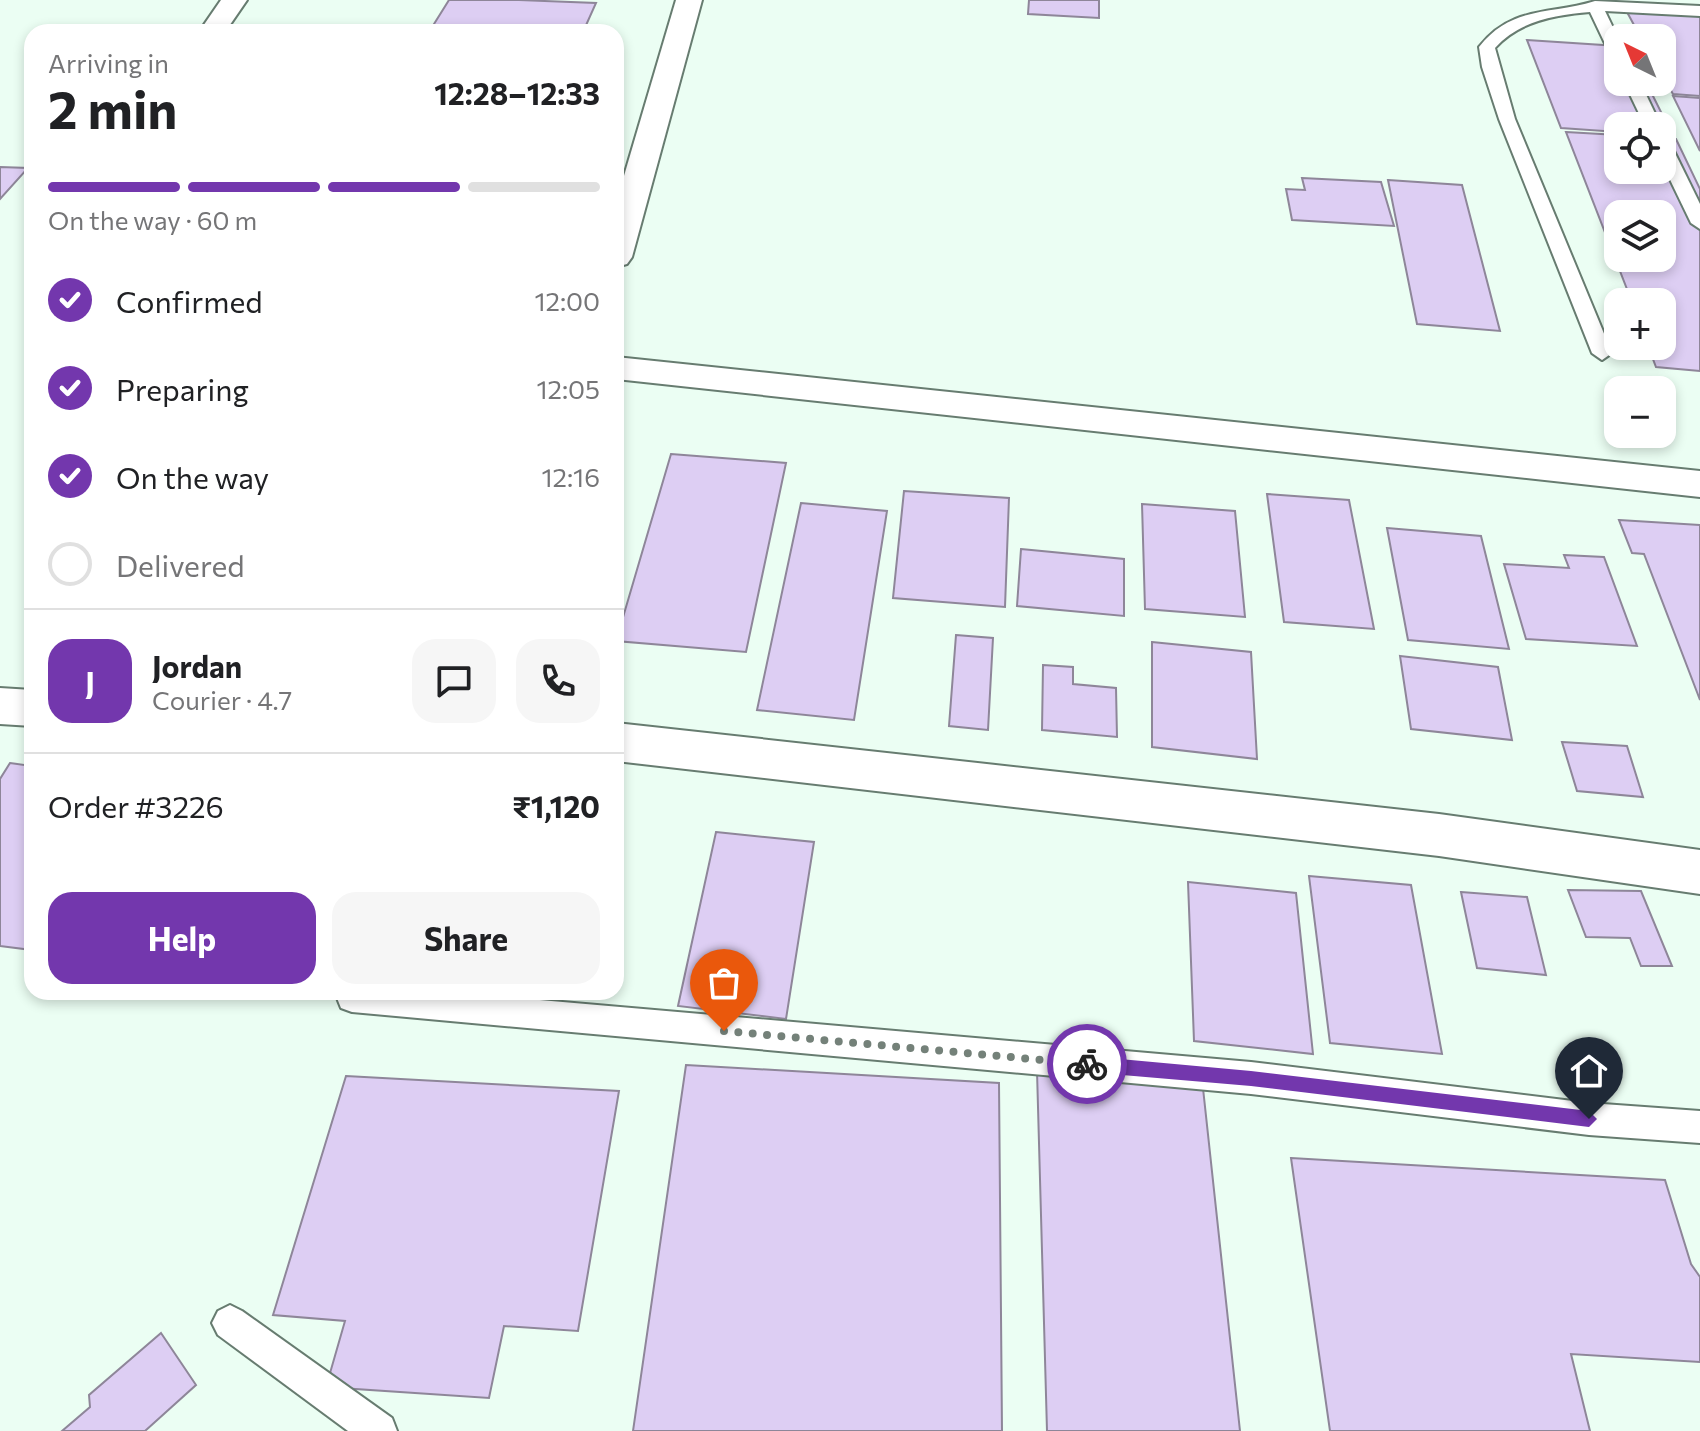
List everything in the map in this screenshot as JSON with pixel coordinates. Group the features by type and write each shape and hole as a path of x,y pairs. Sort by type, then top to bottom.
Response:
{"street":[{"path":"218,24 234,0"},
{"path":"626,182 689,0"},
{"path":"624,369 1700,484"},
{"path":"0,706 24,708"},
{"path":"624,743 1439,835 1700,872"}],"lane":[{"path":"1602,353 1507,119 1490,67 1487,47 1507,27 1545,13 1595,6 1700,11"},
{"path":"1595,6 1604,25"},
{"path":"1676,174 1700,223"},
{"path":"374,1000 1251,1078 1589,1119 1700,1127"},
{"path":"230,1323 379,1431"}],"building":[{"path":"449,0 596,3 587,24 434,24"},
{"path":"1029,0 1099,0 1099,18 1028,14"},
{"path":"1627,12 1700,16 1700,96 1676,94 1676,24 1633,24"},
{"path":"1527,40 1604,45 1604,96 1653,96 1661,112 1604,112 1604,131 1561,128"},
{"path":"1673,96 1700,98 1700,151"},
{"path":"1566,132 1604,134 1604,184 1676,184 1676,139 1700,189 1700,371 1656,367 1653,360 1676,360 1676,288 1627,288 1620,272 1676,272 1676,200 1604,200 1604,230"},
{"path":"0,167 24,168 24,172 0,199"},
{"path":"1302,178 1381,182 1394,226 1292,220 1286,189 1305,190"},
{"path":"1388,180 1462,185 1500,331 1417,324"},
{"path":"671,454 786,463 746,652 624,642 624,614"},
{"path":"904,491 1009,498 1005,607 893,598"},
{"path":"1267,494 1349,500 1374,629 1284,622"},
{"path":"801,503 887,511 854,720 757,710"},
{"path":"1142,504 1235,511 1245,617 1145,609"},
{"path":"1619,520 1700,525 1700,700 1644,554 1632,553"},
{"path":"1387,528 1481,536 1509,649 1408,640"},
{"path":"1021,549 1124,559 1124,616 1017,606"},
{"path":"1564,555 1604,557 1637,646 1526,639 1504,564 1569,568"},
{"path":"956,635 993,638 988,730 949,726"},
{"path":"1152,642 1251,652 1257,759 1152,747"},
{"path":"1400,656 1498,667 1512,740 1411,729"},
{"path":"1043,665 1073,667 1073,684 1116,688 1117,737 1042,730"},
{"path":"1562,742 1627,746 1643,797 1577,791"},
{"path":"10,763 24,765 24,949 0,946 0,779"},
{"path":"716,832 814,842 786,1019 678,1006"},
{"path":"1309,876 1411,885 1442,1054 1330,1043"},
{"path":"1188,882 1296,893 1313,1054 1194,1041"},
{"path":"1568,890 1641,891 1672,966 1641,966 1630,938 1586,937"},
{"path":"1461,892 1527,897 1546,975 1477,968"},
{"path":"686,1065 999,1083 1002,1431 633,1431"},
{"path":"1037,1071 1202,1079 1240,1431 1047,1431"},
{"path":"346,1076 619,1091 578,1331 504,1326 489,1398 326,1387 345,1321 273,1315"},
{"path":"1291,1158 1665,1180 1691,1264 1700,1277 1700,1362 1571,1354 1590,1431 1330,1431"},
{"path":"161,1333 196,1385 145,1431 62,1431 90,1407 89,1395"}],"way so far":[{"path":"724,1031 1087,1064"}],"route":[{"path":"1087,1064 1251,1078 1589,1119"}]}
